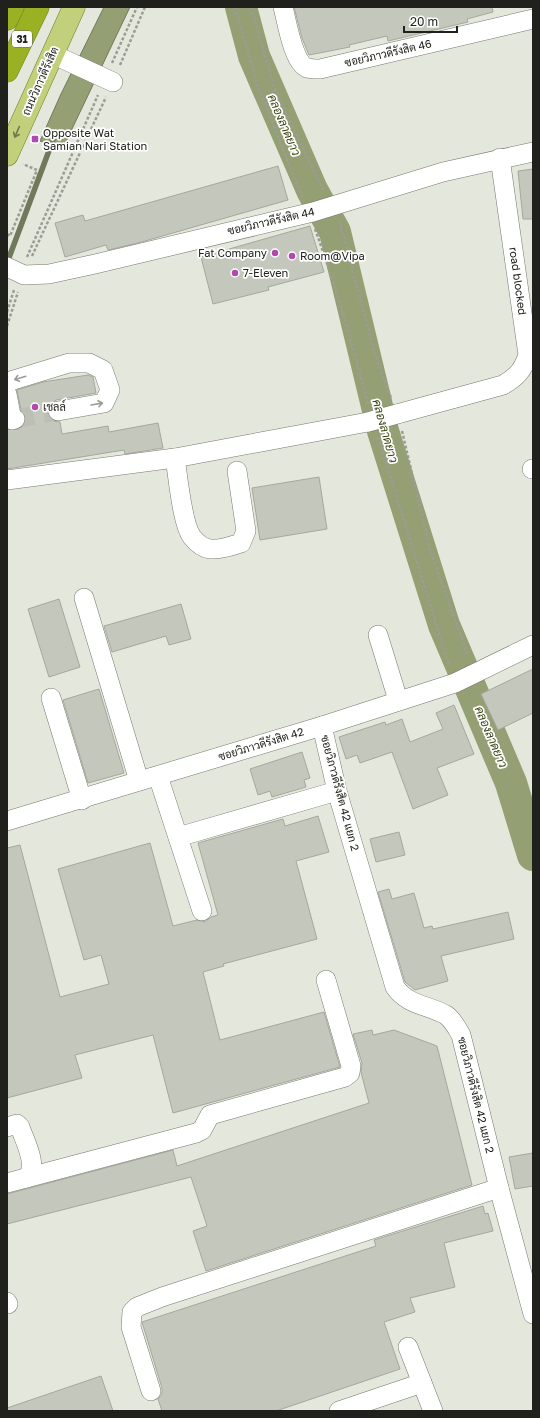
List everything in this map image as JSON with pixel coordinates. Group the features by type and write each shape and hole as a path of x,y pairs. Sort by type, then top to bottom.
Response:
{"highway":[{"name":"31","path":"7,19 13,7"},
{"name":"31","path":"7,71 38,7"}],"main road":[{"name":"ถนนวิภาวดีรังสิต","path":"7,155 59,57 74,7"}],"street":[{"name":"ซอยวิภาวดีรังสิต 46","path":"283,7 295,53 300,62 308,68 320,69 533,19"},
{"path":"59,57 109,80"},
{"name":"ซอยวิภาวดีรังสิต 44","path":"17,272 49,274 311,212 443,172 500,158 533,152"},
{"name":"road blocked","path":"7,480 175,458 371,423 425,406 503,385 515,378 524,368 528,355 500,158"},
{"path":"7,382 69,363 89,363 103,370 110,390 104,403 58,411"},
{"path":"7,394 11,422"},
{"path":"175,458 187,526 192,537 199,544 209,548 223,548 241,543 246,531 237,471"},
{"path":"84,598 138,781"},
{"path":"378,635 398,700"},
{"name":"ซอยวิภาวดีรังสิต 42","path":"7,821 82,800 138,781 322,726 455,682 533,645"},
{"path":"51,698 82,800"},
{"name":"ซอยวิภาวดีรังสิต 42 แยก 2","path":"322,726 337,791 395,987 400,996 446,1015 454,1023 461,1035 499,1188 533,1314"},
{"path":"158,776 202,911"},
{"path":"178,837 337,791"},
{"path":"7,1183 196,1133 202,1130 210,1115 346,1076 350,1073 352,1066 326,980"},
{"path":"7,1127 17,1124 20,1127 32,1165 31,1172 26,1178"},
{"path":"150,1391 130,1327 132,1312 136,1307 162,1297 499,1188"},
{"path":"408,1346 433,1411"},
{"path":"339,1411 422,1382"}],"path":[{"path":"7,326 17,272 109,80 137,7"},
{"path":"7,312 17,272 145,7"},
{"path":"236,7 257,83 311,212 330,270 352,339 371,423 455,682"},
{"path":"251,7 275,90 323,190"},
{"path":"9,235 36,170"},
{"path":"336,205 375,355 398,414 430,550 474,674"}],"shaded area":[{"path":"104,7 130,7 62,150 40,141 61,94"}],"building":[{"path":"294,7 492,7 493,12 467,19 468,22 388,41 387,36 349,45 350,47 309,55 302,38"},
{"path":"278,166 288,200 138,243 108,250 106,245 65,257 55,223 83,215 85,221"},
{"path":"533,169 533,219 523,219 518,171"},
{"path":"310,226 324,272 268,287 269,290 213,304 201,257"},
{"path":"88,375 93,377 96,393 56,400 48,407 47,412 49,418 60,422 62,434 108,426 109,432 158,423 163,448 125,454 124,450 7,469 7,429 18,429 23,426 26,421 25,415 21,410 17,390 43,382"},
{"path":"319,477 327,529 260,540 252,488"},
{"path":"59,599 80,667 49,677 28,609"},
{"path":"181,604 191,639 169,645 166,636 112,652 104,626"},
{"path":"533,669 533,713 498,730 481,694"},
{"path":"99,689 124,773 88,783 63,700"},
{"path":"454,705 474,754 437,768 448,795 413,809 392,752 360,763 357,755 346,759 339,737 385,722 386,725 402,719 410,742 443,729 436,713"},
{"path":"302,752 310,778 304,780 306,787 272,797 270,791 258,795 250,769"},
{"path":"318,816 329,852 296,861 317,939 223,964 224,966 203,972 220,1040 324,1012 340,1067 173,1113 153,1035 75,1055 82,1078 7,1098 7,848 20,845 60,997 109,984 101,955 84,960 58,869 150,843 173,926 197,920 205,922 211,917 218,915 198,843 283,819 285,826"},
{"path":"399,832 405,855 376,862 370,839"},
{"path":"389,889 392,899 414,893 424,928 432,926 433,929 508,912 514,939 441,956 448,981 415,990 405,982 378,892"},
{"path":"372,1030 373,1035 394,1030 437,1046 472,1185 206,1271 193,1231 207,1226 191,1177 7,1224 7,1194 173,1150 177,1166 369,1103 361,1072 362,1063 353,1034"},
{"path":"533,1153 533,1186 515,1189 509,1157"},
{"path":"483,1206 485,1214 488,1213 493,1231 444,1243 455,1287 410,1298 415,1312 384,1322 400,1369 276,1411 162,1411 158,1399 162,1394 162,1388 142,1322 376,1246 374,1240"},
{"path":"101,1376 113,1411 7,1411 7,1408"}],"waterway":[{"name":"คลองลาดยาว","path":"241,7 254,56 312,190 335,232 383,431 444,625 511,783 533,855"},
{"path":"7,263 53,140"}],"tunnel":[{"path":"15,419 58,411"}],"place":[{"name":"Opposite Wat Samian Nari Station","path":"35,139"},
{"name":"Fat Company","path":"275,253"},
{"name":"Room@Vipa","path":"292,256"},
{"name":"7-Eleven","path":"235,273"},
{"name":"เชลล์","path":"35,407"}]}
